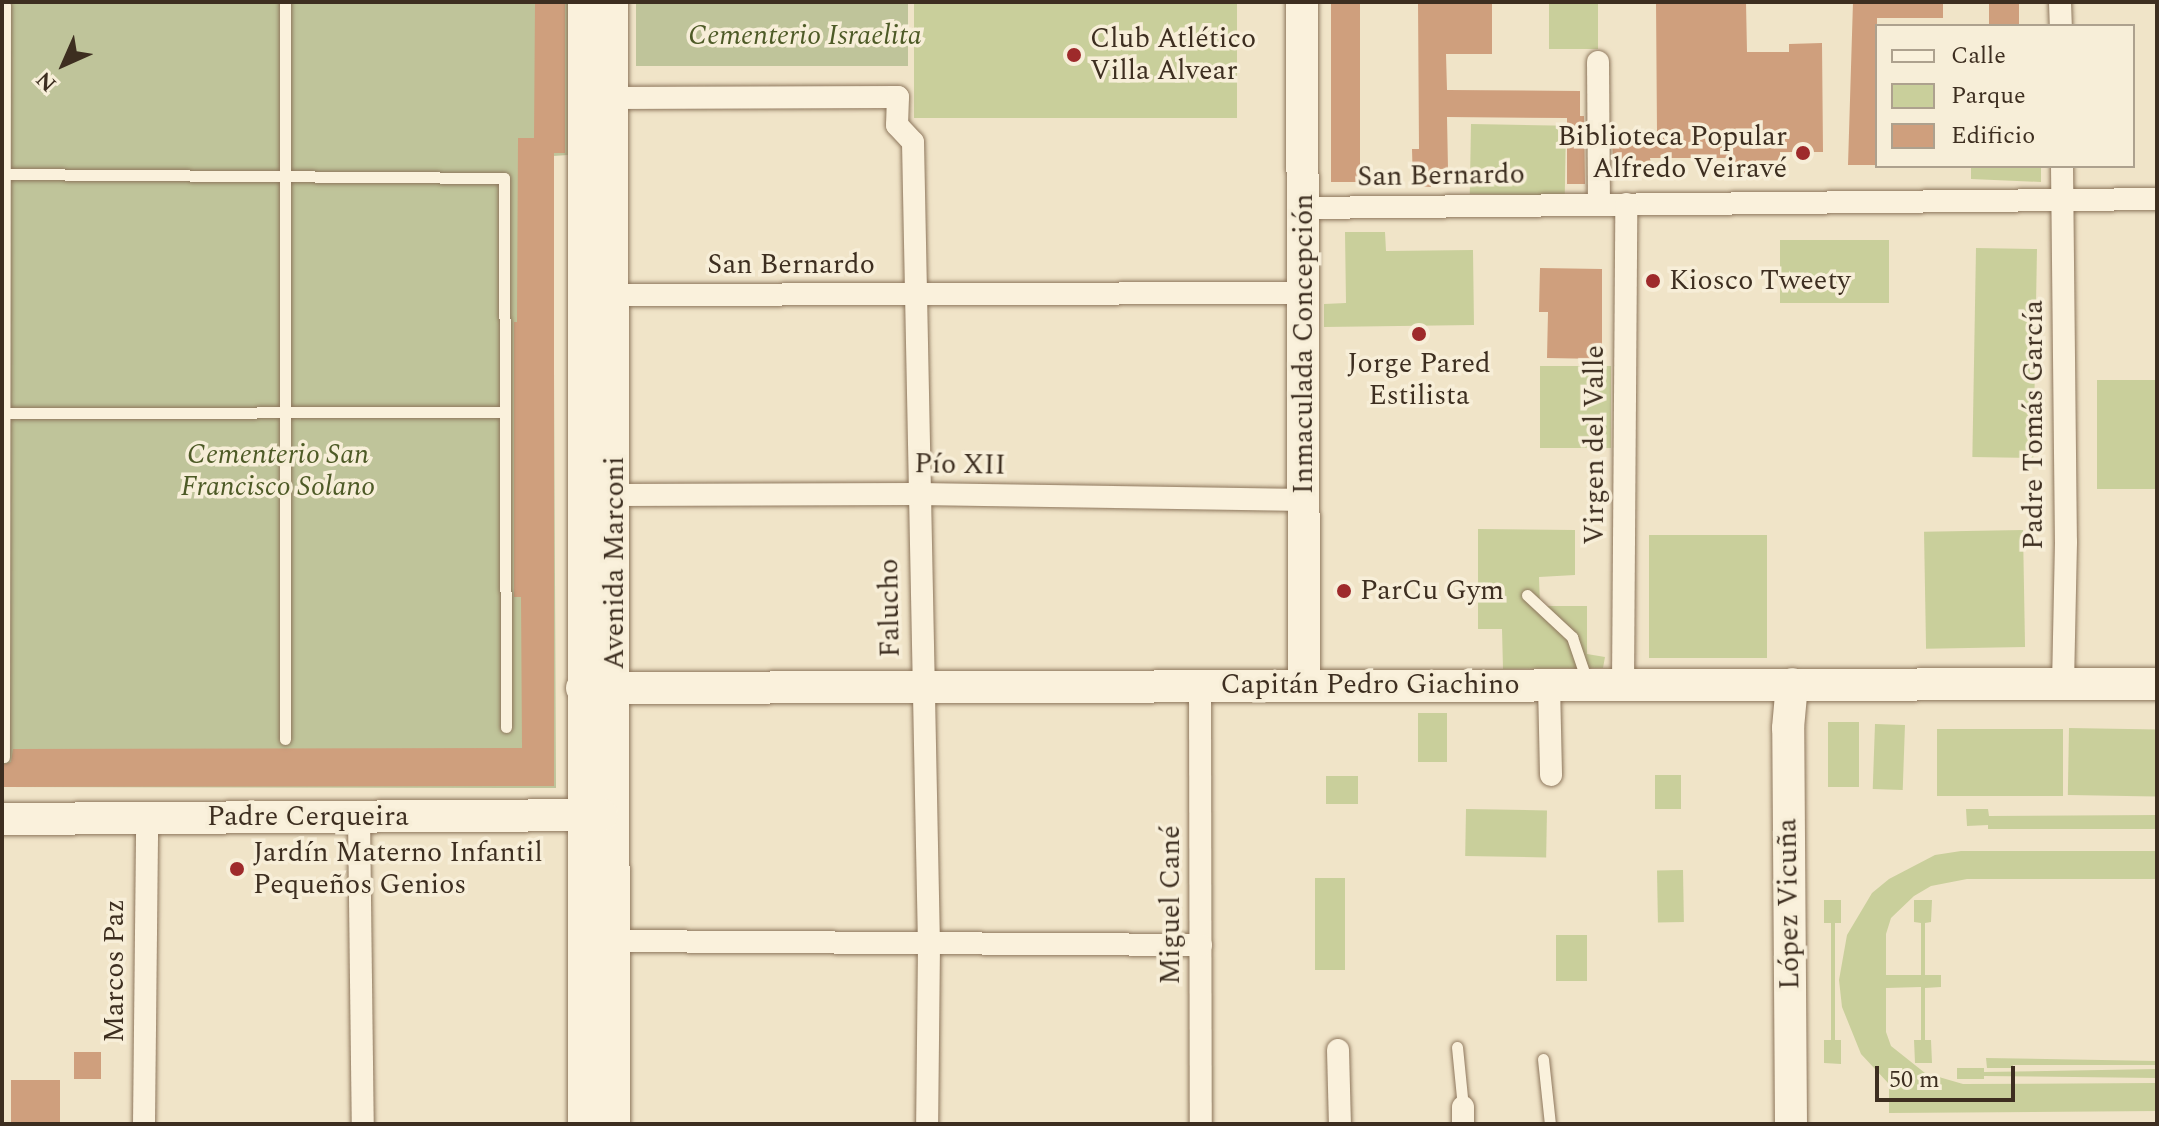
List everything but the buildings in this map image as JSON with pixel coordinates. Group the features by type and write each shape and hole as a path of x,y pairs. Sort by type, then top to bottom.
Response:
{"street":[{"name":"Avenida Marconi","path":"584,2 582,688 613,941 614,1124"},
{"name":"Avenida Marconi","path":"584,1124 598,815 615,686 612,2"},
{"name":"Inmaculada Concepción","path":"1302,2 1304,685"},
{"path":"2060,2 2061,24"},
{"path":"1598,62 1599,205"},
{"name":"Falucho","path":"611,98 898,97 897,125 913,142 918,295 921,686 929,945 927,1124"},
{"name":"Padre Tomás García","path":"2062,168 2063,684"},
{"name":"San Bernardo","path":"1303,208 2157,199"},
{"name":"Virgen del Valle","path":"1623,685 1626,204"},
{"name":"San Bernardo","path":"614,295 1304,293"},
{"name":"Pío XII","path":"615,495 918,494 1305,500"},
{"name":"López Vicuña","path":"1791,1124 1788,728 1792,684"},
{"name":"Capitán Pedro Giachino","path":"582,688 2157,684"},
{"name":"Miguel Cané","path":"1200,685 1201,1124"},
{"path":"1549,685 1551,775"},
{"name":"Padre Cerqueira","path":"2,819 598,815"},
{"path":"359,817 363,1124"},
{"name":"Marcos Paz","path":"144,1124 147,818"},
{"path":"613,941 1201,945"},
{"path":"1338,1050 1340,1124"}],"lane":[{"path":"2,2 5,6 4,757"},
{"path":"285,2 285,739"},
{"path":"4,174 504,178 506,727"},
{"path":"3,413 505,412"},
{"path":"1527,595 1572,637 1588,685"},
{"path":"1457,1047 1463,1115"},
{"path":"1543,1059 1550,1124"}],"green space":[{"name":"Cementerio San Francisco Solano","path":"2,2 568,2 568,155 553,156 556,788 2,787"},
{"name":"Cementerio Israelita","path":"636,2 908,2 908,66 636,66"},
{"name":"Club Atlético Villa Alvear","path":"914,2 1237,2 1237,118 914,118"},
{"path":"1549,2 1598,2 1598,49 1549,49"},
{"path":"1471,124 1566,126 1565,196 1470,194"},
{"path":"1971,168 2041,168 2041,182 1971,179"},
{"path":"1345,232 1385,232 1386,251 1473,250 1474,325 1324,327 1324,304 1346,303"},
{"path":"1780,240 1889,240 1889,303 1780,303"},
{"path":"1976,248 2037,249 2033,458 1972,457"},
{"path":"1540,366 1611,366 1611,448 1540,448"},
{"path":"2097,380 2157,380 2157,489 2097,489"},
{"path":"1478,529 1575,530 1575,575 1539,577 1540,606 1587,606 1587,654 1605,657 1603,668 1503,669 1502,629 1478,629"},
{"path":"2023,530 2025,647 1926,649 1924,532"},
{"path":"1649,535 1767,535 1767,658 1649,658"},
{"path":"1418,713 1447,713 1447,762 1418,762"},
{"path":"1828,722 1859,722 1859,787 1828,787"},
{"path":"1875,724 1905,725 1903,790 1873,789"},
{"path":"2069,728 2157,730 2156,797 2068,795"},
{"path":"1937,729 2063,729 2063,796 1937,796"},
{"path":"1655,775 1681,775 1681,809 1655,809"},
{"path":"1326,776 1358,776 1358,804 1326,804"},
{"path":"1466,809 1547,810 1546,857 1465,856"},
{"path":"1966,809 1988,809 1989,816 2157,815 2157,829 1988,829 1988,825 1967,826"},
{"path":"1961,851 2157,851 2157,879 1967,879 1931,886 1914,896 1891,918 1886,934 1886,975 1921,975 1921,923 1914,922 1914,900 1932,900 1931,922 1925,923 1925,975 1941,975 1941,987 1925,988 1925,1040 1931,1040 1932,1063 1915,1063 1914,1040 1921,1040 1921,987 1886,988 1886,1032 1891,1046 1925,1073 1963,1084 2157,1083 2157,1111 1889,1113 1889,1084 1861,1054 1842,1007 1839,980 1847,935 1872,893 1889,879 1935,855"},
{"path":"1657,870 1683,870 1684,922 1658,922"},
{"path":"1315,878 1345,878 1345,970 1315,970"},
{"path":"1824,900 1841,900 1841,923 1835,923 1835,1040 1841,1040 1841,1064 1824,1063 1824,1040 1831,1040 1831,923 1824,923"},
{"path":"1556,935 1587,935 1587,981 1556,981"},
{"path":"1986,1058 2157,1061 2157,1065 2013,1065 2013,1068 1987,1068"},
{"path":"1957,1068 1984,1068 1984,1072 2157,1069 2157,1078 1984,1076 1984,1079 1957,1079"}],"place":[{"name":"Club Atlético Villa Alvear","path":"1074,55"},
{"name":"Biblioteca Popular Alfredo Veiravé","path":"1803,153"},
{"name":"Kiosco Tweety","path":"1653,281"},
{"name":"Jorge Pared Estilista","path":"1419,334"},
{"name":"ParCu Gym","path":"1344,591"},
{"name":"Jardín Materno Infantil Pequeños Genios","path":"237,869"}]}
